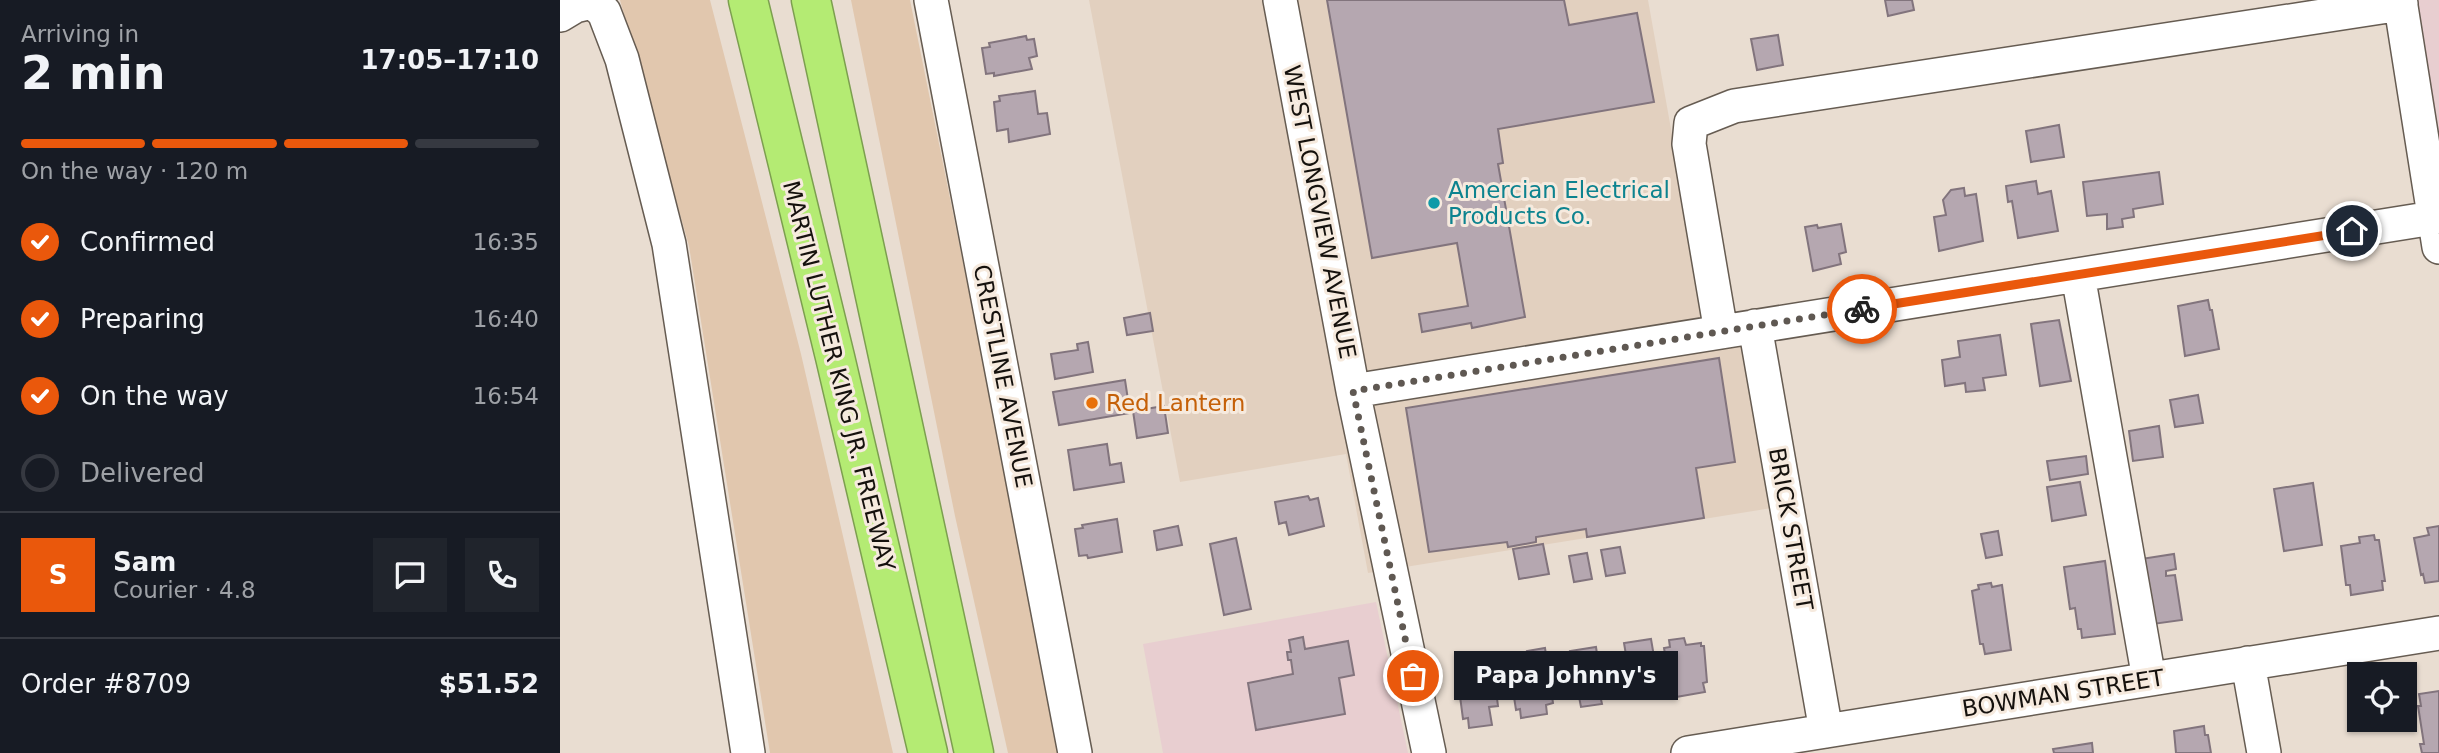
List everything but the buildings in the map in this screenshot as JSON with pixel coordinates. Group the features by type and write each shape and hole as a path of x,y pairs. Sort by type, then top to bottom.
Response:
{"highway":[{"name":"MARTIN LUTHER KING JR. FREEWAY","path":"748,0 925,738"},
{"name":"MARTIN LUTHER KING JR. FREEWAY","path":"811,0 970,735"}],"street":[{"name":"CRESTLINE AVENUE","path":"931,0 1075,753"},
{"name":"WEST LONGVIEW AVENUE","path":"1280,0 1353,391 1429,753"},
{"path":"560,15 575,6 592,2 604,12 622,60 642,136 668,244 748,753"},
{"path":"1353,391 2078,275 2437,228 2401,2 1734,106 1691,123 1689,144 1721,332"},
{"path":"2078,275 2149,679"},
{"name":"BRICK STREET","path":"1755,326 1826,731"},
{"name":"BOWMAN STREET","path":"1688,753 2439,633"},
{"path":"2248,663 2264,753"}],"shaded area":[{"path":"620,0 710,0 801,354 893,753 770,753 689,246"},
{"path":"851,0 910,0 1062,753 1008,753 955,516"},
{"path":"1089,0 1648,0 1707,331 1752,325 1778,507 1368,573 1346,454 1180,482"},
{"path":"2417,0 2439,0 2439,137"},
{"path":"1376,602 1408,753 1163,753 1143,644"}],"way so far":[{"path":"1413,676 1353,391 1862,309"}],"place":[{"name":"Amercian Electrical Products Co.","path":"1434,203"},
{"name":"Red Lantern","path":"1092,403"},
{"name":"Papa Johnny's","path":"1413,676"}],"route":[{"path":"1862,309 2352,231"}]}
